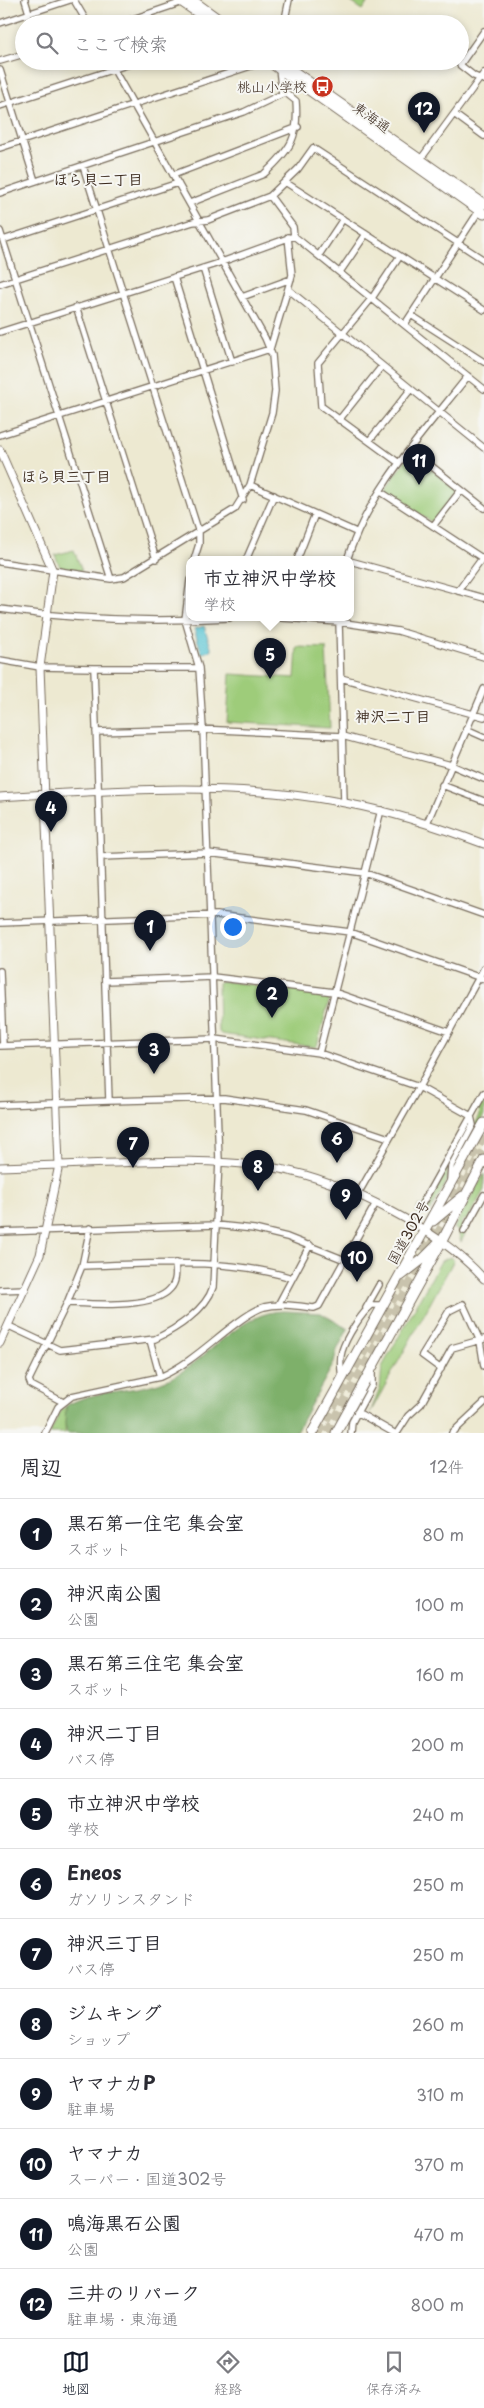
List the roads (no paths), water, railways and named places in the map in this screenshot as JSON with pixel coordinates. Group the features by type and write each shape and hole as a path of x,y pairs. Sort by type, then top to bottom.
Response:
{"main road":[{"path":"185,1 203,15"},
{"path":"185,1 209,15"},
{"name":"東海通","path":"286,70 482,209"},
{"name":"東海通","path":"287,70 420,160 482,209"},
{"name":"国道302号","path":"312,1433 484,1123"},
{"path":"336,1433 442,1241 484,1160"},
{"path":"425,1230 468,1190"},
{"path":"399,1277 442,1241"}],"street":[{"path":"25,0 29,13"},
{"path":"23,15 70,0"},
{"path":"74,0 83,15"},
{"path":"286,15 288,0"},
{"path":"144,15 185,1"},
{"path":"0,23 15,18"},
{"path":"469,52 484,31"},
{"path":"0,61 15,57"},
{"path":"0,70 35,181"},
{"path":"0,106 114,70 270,349 275,391 272,413 250,485 243,500 235,509 156,559 131,574 111,578 0,562"},
{"path":"0,148 240,70"},
{"path":"279,70 282,94"},
{"path":"420,160 483,77 469,70"},
{"path":"0,193 244,112 282,94 286,93 296,101 298,127 284,153 264,174 190,203"},
{"path":"454,114 484,136"},
{"path":"173,175 298,127"},
{"path":"0,284 200,221 270,196 298,169 313,148 484,260"},
{"path":"83,166 199,532 199,544 195,556"},
{"path":"285,182 484,310"},
{"path":"3,240 178,184"},
{"path":"270,196 293,227 291,236 292,268 289,290 270,349"},
{"path":"405,324 482,209"},
{"path":"319,255 343,220"},
{"path":"0,231 111,578"},
{"path":"340,272 366,234"},
{"path":"291,236 319,255 484,389"},
{"path":"0,332 223,262 291,236"},
{"path":"399,462 321,406 318,363 372,298 400,256"},
{"path":"203,268 232,362"},
{"path":"174,277 243,500"},
{"path":"242,297 291,279"},
{"path":"289,290 484,448"},
{"path":"76,307 156,559"},
{"path":"411,315 484,362"},
{"path":"0,435 270,349"},
{"path":"339,420 382,366"},
{"path":"349,556 356,532 399,462 468,376"},
{"path":"369,441 411,389"},
{"path":"410,449 484,508"},
{"path":"0,450 53,571 40,668 59,1165 40,1256 0,1343"},
{"path":"250,485 356,532"},
{"path":"433,526 461,490"},
{"path":"381,492 483,557 458,591"},
{"path":"248,556 274,495"},
{"path":"299,556 315,514"},
{"path":"354,562 484,598"},
{"path":"0,609 48,616 185,620"},
{"path":"8,1326 47,1344 66,1350 150,1340 165,1335 208,1300 213,1287 219,1161 207,789 199,668 185,620 186,612"},
{"path":"339,621 344,802"},
{"path":"344,621 398,631 484,656"},
{"path":"0,660 40,668 199,668"},
{"path":"94,668 109,1101"},
{"path":"340,678 474,712 484,717"},
{"path":"426,823 484,688"},
{"path":"96,732 204,729 342,736 451,765 484,779"},
{"path":"466,729 484,737"},
{"path":"442,785 484,800"},
{"path":"0,797 207,789 273,793 344,802 381,810 426,823 484,844"},
{"path":"319,1053 381,810"},
{"path":"100,857 208,853 365,872 484,915"},
{"path":"0,923 210,915 350,932 482,978"},
{"path":"358,1194 449,1032 482,978 484,968"},
{"path":"0,971 1,1046 215,1039 319,1053 419,1087 471,1116 473,1125 451,1166 450,1185"},
{"path":"105,981 213,977 334,992 449,1032"},
{"path":"422,1204 484,1093"},
{"path":"0,1104 217,1097 306,1110 389,1138"},
{"path":"0,1167 191,1160 219,1161 277,1168 312,1177 358,1194 376,1203 442,1241 471,1264 484,1279"},
{"path":"464,1231 484,1194"},
{"path":"45,1433 52,1416 63,1402 78,1394 160,1377 186,1363 248,1315 262,1308 278,1305 314,1308 319,1306 376,1203"},
{"path":"0,1232 216,1225 263,1231 310,1245 345,1260"},
{"path":"63,1402 31,1385 29,1380 67,1303 82,1266 90,1228"},
{"path":"278,1305 310,1245"},
{"path":"67,1303 141,1302 158,1298 166,1293 174,1283 175,1263"},
{"path":"82,1266 214,1263 244,1266 292,1278"},
{"path":"342,1379 342,1351 379,1285"},
{"path":"0,1290 26,1289"},
{"path":"441,1368 422,1355 449,1310 463,1304 482,1340 484,1366"},
{"path":"365,1310 372,1305 383,1305"},
{"path":"150,1340 160,1377"},
{"path":"357,1412 396,1433 408,1416 421,1404 452,1348 482,1340"},
{"path":"351,1433 352,1422 372,1385 372,1367"},
{"path":"452,1433 484,1403"}],"water":[{"path":"204,626 212,650 202,654 194,629"}],"tunnel":[{"path":"318,1433 484,1134"},
{"path":"328,1433 484,1152"}],"place":[{"name":"桃山小学校","path":"323,86"},
{"name":"三井のリパーク","path":"424,133"},
{"name":"鳴海黒石公園","path":"419,485"},
{"name":"市立神沢中学校","path":"270,679"},
{"name":"神沢二丁目","path":"51,832"},
{"name":"黒石第一住宅 集会室","path":"150,951"},
{"name":"神沢南公園","path":"272,1018"},
{"name":"黒石第三住宅 集会室","path":"154,1074"},
{"name":"Eneos","path":"337,1163"},
{"name":"神沢三丁目","path":"133,1168"},
{"name":"ジムキング","path":"258,1191"},
{"name":"ヤマナカP","path":"346,1220"},
{"name":"ヤマナカ","path":"357,1282"}],"district":[{"name":"ほら貝二丁目","path":"98,178"},
{"name":"ほら貝三丁目","path":"66,475"},
{"name":"神沢二丁目","path":"393,715"}]}
